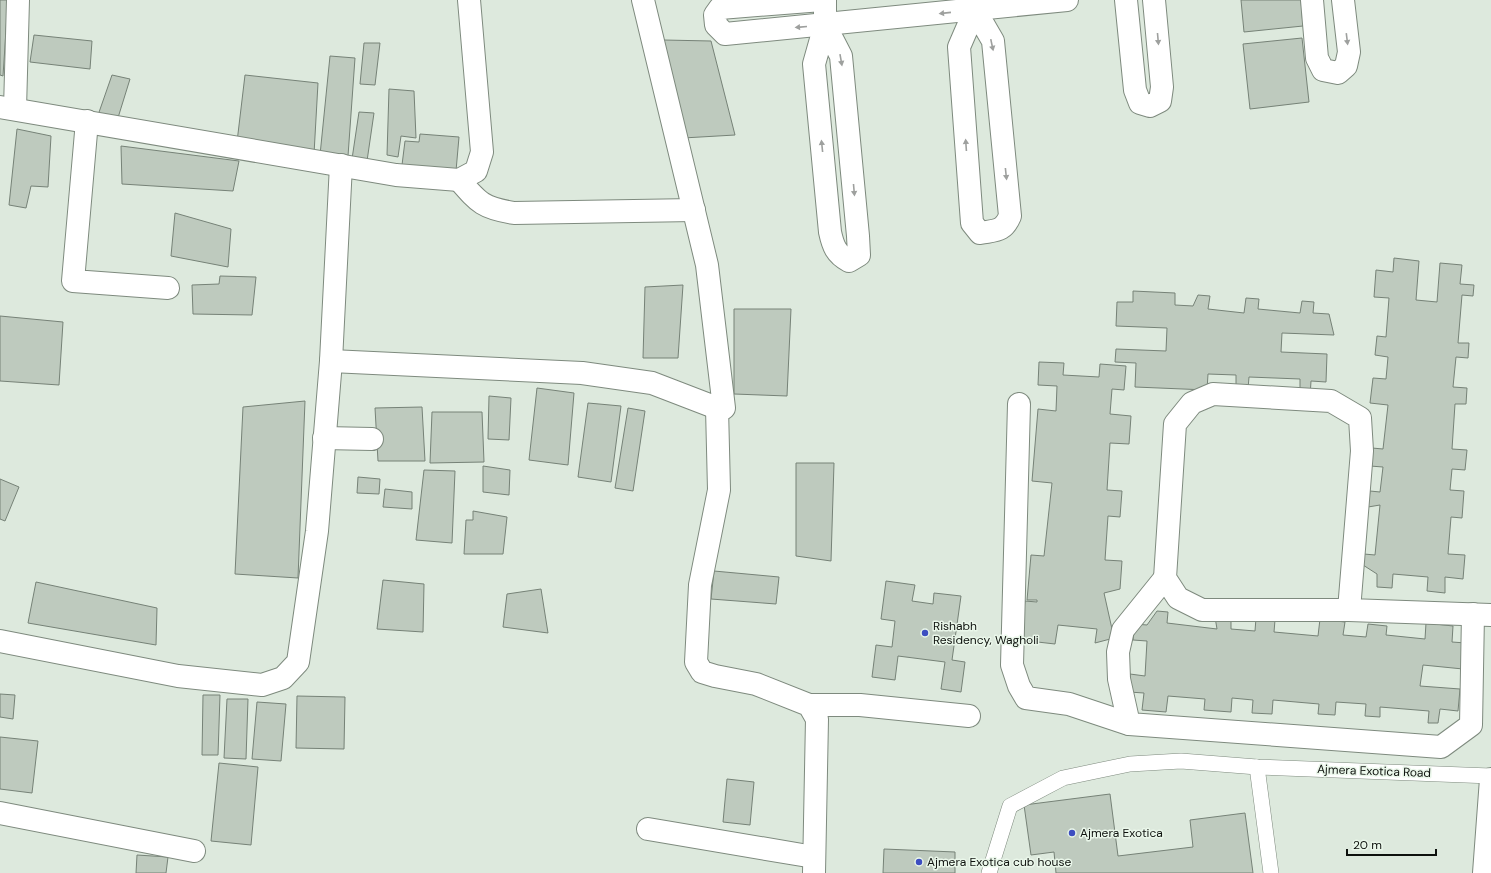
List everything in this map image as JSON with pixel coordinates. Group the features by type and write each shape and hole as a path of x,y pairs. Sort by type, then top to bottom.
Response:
{"street":[{"path":"18,0 8,108 396,175 459,180 476,171 482,152 469,0"},
{"path":"331,361 582,373 652,383 717,408 724,408 707,265 643,0"},
{"path":"825,25 841,56 859,255 849,261 842,257 834,247 829,224 814,64 825,25 823,0 720,8 715,15 716,25 725,34 825,25 975,5 1067,0"},
{"path":"1126,0 1135,90 1140,103 1150,106 1160,101 1162,87 1154,0"},
{"path":"1312,0 1317,58 1323,70 1338,73 1346,66 1349,52 1342,0"},
{"path":"975,5 993,41 1010,216 1006,226 998,230 980,233 972,223 959,47 975,5"},
{"path":"87,121 74,281 168,288"},
{"path":"0,641 178,676 262,685 283,678 298,662 317,531 331,361 341,165"},
{"path":"459,180 476,201 493,210 514,213 694,210"},
{"path":"1129,724 1119,679 1118,652 1123,630 1165,578 1175,424 1192,403 1213,394 1331,401 1360,418 1362,451 1349,610"},
{"path":"1020,404 1012,666 1019,686 1026,698 1070,704 1129,724 1440,747 1471,725 1482,615 1349,610 1202,610 1178,598 1165,578"},
{"path":"717,408 719,490 700,585 696,662 702,672 714,676 756,684 810,705 860,705 969,716"},
{"path":"324,438 372,439"},
{"path":"648,829 814,865 817,719 810,705"},
{"path":"1484,873 1491,777"},
{"path":"0,813 194,851"}],"lane":[{"name":"Ajmera Exotica Road","path":"989,873 1010,806 1062,778 1130,764 1181,761 1257,767 1491,777"},
{"path":"1257,767 1271,873"}],"building":[{"path":"0,0 8,0 3,76 0,75"},
{"path":"1241,0 1301,0 1303,26 1244,32"},
{"path":"34,35 92,41 90,69 30,62"},
{"path":"1302,38 1309,102 1250,109 1243,44"},
{"path":"664,40 711,41 735,135 683,138"},
{"path":"364,43 380,43 375,85 360,84"},
{"path":"330,56 355,58 348,156 320,155"},
{"path":"112,75 130,79 117,121 97,118"},
{"path":"245,75 318,83 314,154 237,142"},
{"path":"389,89 414,91 416,138 401,136 398,157 387,155"},
{"path":"359,112 374,113 367,161 352,159"},
{"path":"17,129 51,136 48,187 31,186 26,208 9,205"},
{"path":"420,134 459,137 456,171 402,165 405,141 419,142"},
{"path":"121,146 239,161 233,191 122,184"},
{"path":"175,213 231,229 228,267 171,256"},
{"path":"1394,258 1419,261 1416,300 1437,302 1440,263 1462,265 1460,284 1474,285 1473,296 1462,295 1458,343 1469,343 1468,358 1456,357 1453,387 1467,388 1466,404 1455,404 1452,449 1467,450 1465,470 1452,469 1450,490 1464,491 1462,518 1451,517 1448,554 1465,555 1463,579 1445,577 1445,593 1427,591 1428,577 1393,574 1392,588 1377,587 1377,574 1363,565 1364,554 1375,555 1380,505 1368,507 1370,491 1380,492 1383,467 1370,466 1372,448 1383,449 1388,405 1370,403 1373,378 1386,379 1388,357 1375,355 1377,336 1386,337 1389,298 1374,297 1376,270 1393,272"},
{"path":"220,276 256,277 252,315 193,314 192,285 219,284"},
{"path":"683,285 678,358 643,358 645,287"},
{"path":"1133,291 1175,293 1175,305 1193,306 1198,295 1210,296 1208,309 1244,313 1246,298 1259,299 1258,309 1300,313 1302,301 1314,302 1313,313 1329,314 1334,335 1282,333 1281,352 1327,354 1326,382 1311,381 1310,397 1300,396 1300,379 1249,377 1248,389 1236,389 1236,375 1208,374 1207,390 1135,387 1136,363 1115,362 1116,349 1166,351 1167,328 1116,326 1117,302 1133,302"},
{"path":"734,309 791,309 787,396 734,394"},
{"path":"0,316 63,322 59,385 0,381"},
{"path":"1039,362 1064,363 1063,375 1099,377 1100,364 1126,366 1124,390 1112,389 1110,414 1131,416 1129,444 1110,443 1107,490 1122,491 1120,517 1108,516 1105,560 1122,561 1120,589 1104,593 1114,638 1095,643 1097,629 1058,625 1055,644 1020,640 1025,601 1037,602 1037,600 1027,600 1031,555 1044,556 1052,483 1032,481 1038,409 1056,411 1057,386 1038,385"},
{"path":"537,388 574,393 568,465 529,460"},
{"path":"489,396 511,398 509,440 488,439"},
{"path":"305,401 298,578 235,574 243,407"},
{"path":"588,403 621,406 611,482 578,477"},
{"path":"422,407 425,461 378,461 375,408"},
{"path":"628,408 645,411 633,491 615,488"},
{"path":"432,412 482,412 484,462 430,463"},
{"path":"796,463 834,463 831,561 796,556"},
{"path":"483,466 510,470 509,495 483,492"},
{"path":"424,470 455,471 452,543 416,540"},
{"path":"358,477 380,479 379,494 357,493"},
{"path":"0,479 19,487 5,521 0,519"},
{"path":"385,489 412,492 412,509 383,507"},
{"path":"473,511 507,517 503,554 464,554 466,520 473,520"},
{"path":"714,571 779,577 776,604 711,599"},
{"path":"383,580 424,584 423,632 377,629"},
{"name":"Rishabh Residency, Wagholi","path":"886,581 915,585 912,601 933,604 934,593 961,596 952,660 965,662 961,692 941,689 945,662 898,656 895,680 872,677 876,645 892,647 895,621 881,619"},
{"path":"36,582 157,608 156,645 28,623"},
{"path":"541,589 548,633 503,627 507,594"},
{"path":"1157,611 1168,612 1167,623 1217,629 1215,617 1231,618 1231,629 1255,631 1256,618 1275,620 1274,632 1318,636 1320,619 1345,622 1343,635 1366,637 1368,624 1387,626 1386,635 1425,639 1426,623 1453,626 1452,642 1466,643 1463,669 1423,665 1420,686 1460,689 1458,711 1440,709 1438,723 1428,723 1429,711 1380,707 1380,717 1365,716 1366,704 1336,702 1335,715 1318,714 1319,704 1273,700 1272,714 1252,713 1253,700 1232,698 1231,712 1204,710 1205,699 1168,696 1166,712 1142,710 1144,693 1129,692 1130,674 1145,676 1147,641 1133,640 1135,624 1147,625"},
{"path":"0,694 15,695 13,719 0,717"},
{"path":"203,695 220,695 218,755 202,755"},
{"path":"297,696 345,697 344,749 296,748"},
{"path":"227,699 248,699 246,759 224,758"},
{"path":"257,702 286,704 281,761 252,759"},
{"path":"0,737 38,741 32,793 0,789"},
{"path":"219,763 258,767 251,845 211,841"},
{"path":"727,779 754,782 750,825 723,822"},
{"name":"Ajmera Exotica","path":"1110,794 1118,856 1193,847 1190,820 1245,813 1253,873 1056,873 1054,852 1031,855 1024,805"},
{"name":"Ajmera Exotica cub house","path":"884,849 955,852 955,873 883,873"},
{"path":"137,855 168,857 166,873 136,873"}],"place":[{"name":"Rishabh Residency, Wagholi","path":"925,633"},
{"name":"Ajmera Exotica","path":"1072,833"},
{"name":"Ajmera Exotica cub house","path":"919,862"}]}
